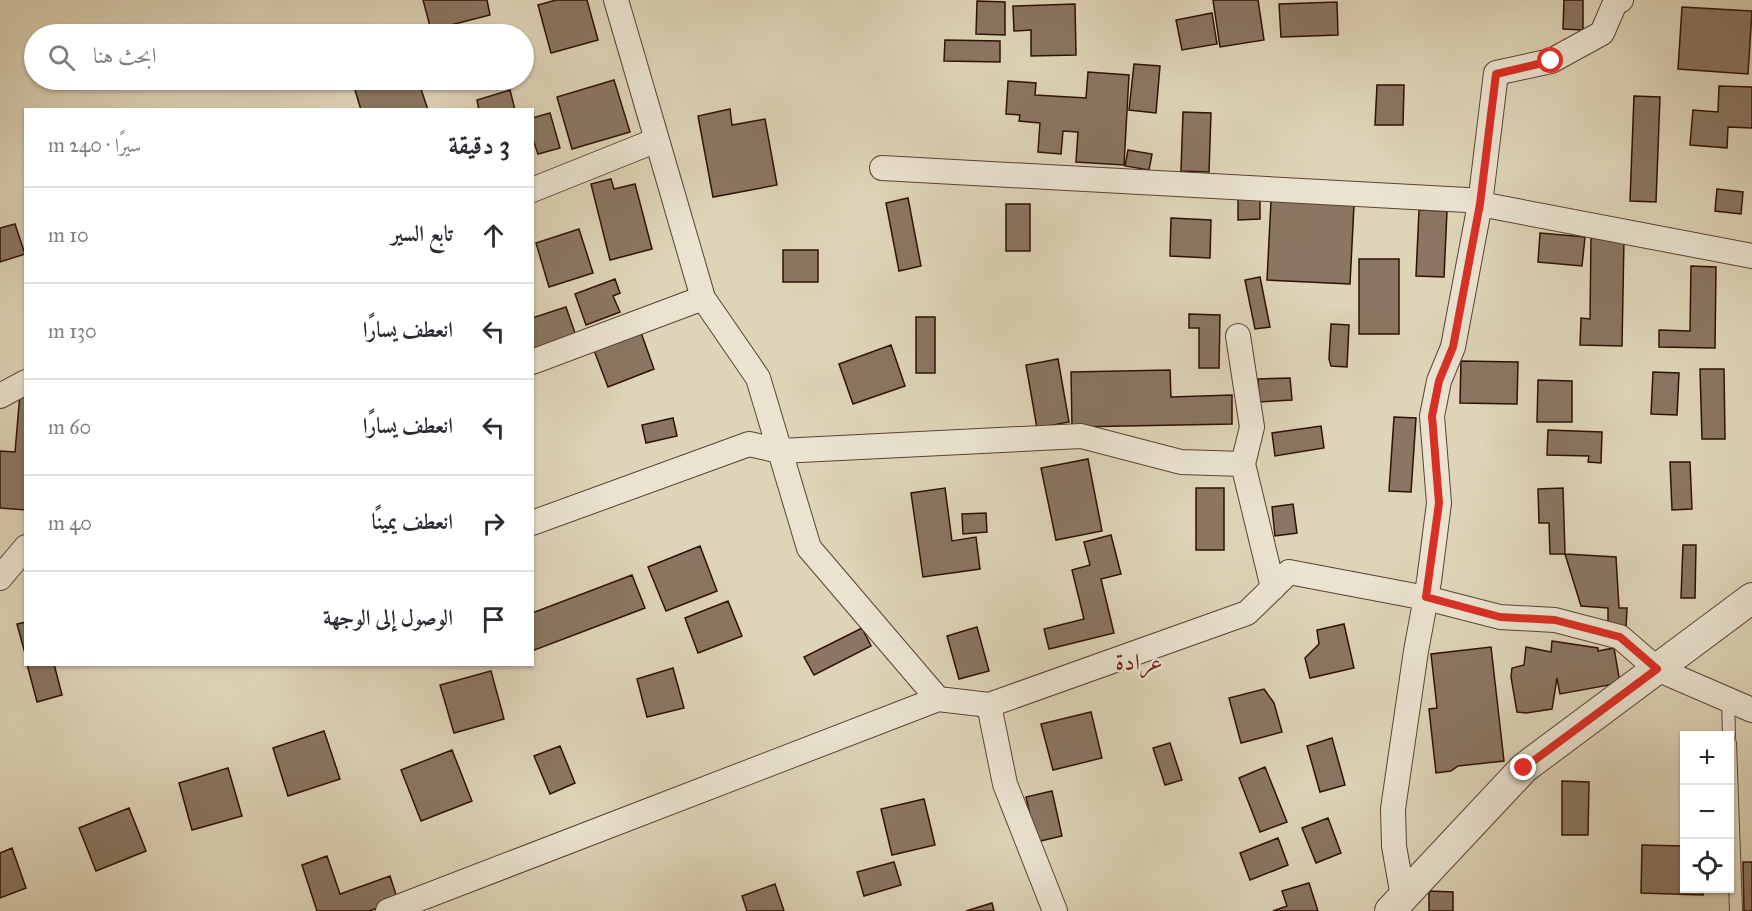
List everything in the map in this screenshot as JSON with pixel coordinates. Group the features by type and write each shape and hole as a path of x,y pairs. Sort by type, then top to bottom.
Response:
{"street":[{"path":"616,0 703,298 758,378 809,548 938,699"},
{"path":"1397,904 1394,809 1439,503 1432,416 1439,381 1453,347 1480,204 1496,74 1551,61 1602,33 1615,3 1621,0"},
{"path":"534,189 657,140"},
{"path":"882,168 1467,200 1752,256"},
{"path":"534,361 703,298"},
{"path":"1238,336 1252,427 1243,464 1273,588"},
{"path":"0,396 24,383"},
{"path":"534,522 749,444 780,451 1081,436 1181,462 1243,464"},
{"path":"0,578 24,549"},
{"path":"388,911 938,699 989,705 1247,613 1289,572 1426,597 1500,617 1555,620 1620,637 1657,669 1752,710"},
{"path":"1397,904 1524,768 1752,598"},
{"path":"989,705 1005,784 1055,911"}],"lane":[{"path":"1728,699 1729,731"},
{"path":"1732,785 1736,911"}],"building":[{"path":"423,0 487,0 490,15 455,24 429,24"},
{"path":"556,0 587,0 598,40 551,53 538,5"},
{"path":"1213,0 1258,0 1264,40 1220,47"},
{"path":"1564,0 1583,0 1583,30 1563,29"},
{"path":"977,1 1005,2 1005,35 976,34"},
{"path":"1337,2 1338,35 1281,37 1279,4"},
{"path":"1075,4 1076,55 1031,56 1031,30 1014,31 1013,6"},
{"path":"1682,7 1752,11 1748,74 1678,69"},
{"path":"1212,13 1217,44 1182,50 1176,20"},
{"path":"945,40 1000,41 1000,62 944,61"},
{"path":"1134,64 1160,66 1156,113 1129,110"},
{"path":"1088,72 1129,75 1124,165 1076,162 1078,132 1063,131 1061,154 1038,152 1040,123 1019,121 1020,115 1006,114 1008,81 1036,83 1035,95 1086,98"},
{"path":"614,80 630,132 572,149 557,97"},
{"path":"1377,85 1404,85 1403,125 1375,125"},
{"path":"1719,86 1752,87 1752,128 1728,127 1727,148 1690,145 1693,110 1718,112"},
{"path":"355,90 421,90 427,108 360,108"},
{"path":"510,90 514,108 479,108 477,100"},
{"path":"1634,96 1660,97 1656,202 1630,201"},
{"path":"730,109 732,125 765,119 777,185 713,197 698,116"},
{"path":"1183,112 1211,113 1209,172 1181,171"},
{"path":"550,113 560,148 538,154 534,143 534,117"},
{"path":"1128,150 1152,154 1149,170 1125,166"},
{"path":"611,179 614,189 635,184 652,249 610,260 591,184"},
{"path":"1717,189 1743,192 1741,214 1715,211"},
{"path":"1238,195 1260,195 1260,219 1238,220"},
{"path":"908,198 921,266 899,271 886,203"},
{"path":"1271,201 1354,205 1350,284 1267,280"},
{"path":"1006,204 1030,204 1030,251 1006,251"},
{"path":"1419,210 1447,211 1444,277 1416,276"},
{"path":"1171,218 1211,220 1210,258 1170,256"},
{"path":"15,224 24,254 0,262 0,228"},
{"path":"579,229 593,273 549,287 536,243"},
{"path":"1540,233 1585,237 1582,266 1538,262"},
{"path":"1591,237 1624,238 1622,346 1580,345 1581,318 1590,319"},
{"path":"783,250 818,250 818,282 783,282"},
{"path":"1359,259 1399,259 1399,334 1359,334"},
{"path":"1691,266 1716,267 1715,348 1659,347 1659,330 1690,331"},
{"path":"1260,277 1270,327 1255,329 1245,280"},
{"path":"615,279 620,293 613,296 620,312 586,325 575,294"},
{"path":"566,307 576,336 534,349 534,317"},
{"path":"1189,314 1220,315 1219,368 1199,368 1199,328 1189,328"},
{"path":"916,317 935,317 935,373 916,373"},
{"path":"1331,324 1349,325 1347,367 1331,366 1329,359"},
{"path":"639,327 654,369 608,387 592,345"},
{"path":"891,345 905,386 853,404 839,364"},
{"path":"1058,359 1069,422 1037,428 1026,365"},
{"path":"1461,361 1518,362 1517,404 1460,403"},
{"path":"1700,369 1724,369 1725,439 1702,439"},
{"path":"1170,370 1171,397 1232,395 1232,424 1072,427 1071,372"},
{"path":"1653,372 1679,373 1677,415 1651,414"},
{"path":"1290,378 1292,400 1259,402 1258,379"},
{"path":"1538,380 1572,381 1572,422 1537,422"},
{"path":"20,394 24,394 24,510 0,508 0,451 15,452"},
{"path":"1394,417 1416,418 1411,492 1389,491"},
{"path":"673,418 677,436 646,443 642,425"},
{"path":"1321,426 1324,448 1275,456 1272,433"},
{"path":"1548,430 1602,432 1601,463 1588,462 1589,456 1547,455"},
{"path":"1088,459 1102,531 1056,540 1041,468"},
{"path":"1670,462 1690,462 1692,509 1672,510"},
{"path":"945,488 952,541 976,537 980,569 923,577 911,493"},
{"path":"1196,488 1224,488 1224,550 1196,550"},
{"path":"1563,488 1565,554 1550,554 1549,523 1539,523 1538,489"},
{"path":"1293,504 1297,533 1275,536 1272,507"},
{"path":"986,513 987,532 963,534 962,514"},
{"path":"1111,535 1121,574 1101,579 1114,633 1049,649 1044,629 1084,619 1072,570 1090,565 1084,542"},
{"path":"1683,545 1696,545 1695,598 1681,598"},
{"path":"700,546 717,591 666,611 648,567"},
{"path":"1565,554 1616,557 1619,608 1627,608 1626,628 1608,628 1608,608 1581,606"},
{"path":"632,575 645,608 534,650 534,612"},
{"path":"728,601 742,636 698,653 685,618"},
{"path":"24,622 24,650 17,624"},
{"path":"1344,624 1354,668 1310,678 1305,658 1319,644 1317,630"},
{"path":"977,627 989,671 959,679 947,636"},
{"path":"862,628 871,646 814,675 804,657"},
{"path":"1552,641 1598,648 1598,651 1614,648 1620,683 1560,694 1557,678 1552,709 1517,712 1511,677 1512,668 1524,665 1526,647 1551,652"},
{"path":"1491,647 1504,761 1458,766 1451,771 1436,773 1429,709 1437,708 1431,654"},
{"path":"28,666 55,666 62,695 37,702"},
{"path":"673,668 684,708 647,717 637,679"},
{"path":"491,671 504,719 454,733 440,685"},
{"path":"1264,689 1274,703 1282,732 1241,743 1229,698"},
{"path":"1091,712 1102,758 1053,770 1041,724"},
{"path":"324,731 340,779 288,796 273,748"},
{"path":"1332,738 1345,785 1320,792 1307,746"},
{"path":"1170,743 1182,780 1165,785 1153,748"},
{"path":"560,746 575,783 550,794 534,756"},
{"path":"452,750 472,801 421,821 401,770"},
{"path":"1265,767 1287,822 1260,832 1239,778"},
{"path":"228,768 242,816 192,830 179,783"},
{"path":"1562,781 1589,782 1588,835 1562,835"},
{"path":"1052,791 1062,836 1036,842 1026,797"},
{"path":"924,799 935,845 892,855 881,809"},
{"path":"129,808 146,851 96,871 79,828"},
{"path":"1328,818 1341,853 1316,863 1302,828"},
{"path":"1278,838 1288,865 1250,880 1240,853"},
{"path":"1642,845 1680,846 1680,893 1703,893 1703,895 1641,893"},
{"path":"12,848 26,888 0,898 0,853"},
{"path":"327,856 340,894 390,876 398,901 369,911 317,911 302,865"},
{"path":"894,862 901,885 864,896 857,872"},
{"path":"1743,862 1752,862 1752,911 1744,911"},
{"path":"1309,883 1318,911 1273,911 1287,906 1282,891"},
{"path":"775,884 784,911 747,911 742,896"},
{"path":"1429,891 1453,892 1453,911 1429,911"},
{"path":"992,903 994,911 966,911"}],"district":[{"name":"عرادة","path":"1139,662"}],"route":[{"path":"1524,768 1657,669 1620,637 1555,620 1500,617 1426,597 1439,503 1432,416 1439,381 1453,347 1480,204 1496,74 1551,61"}]}
